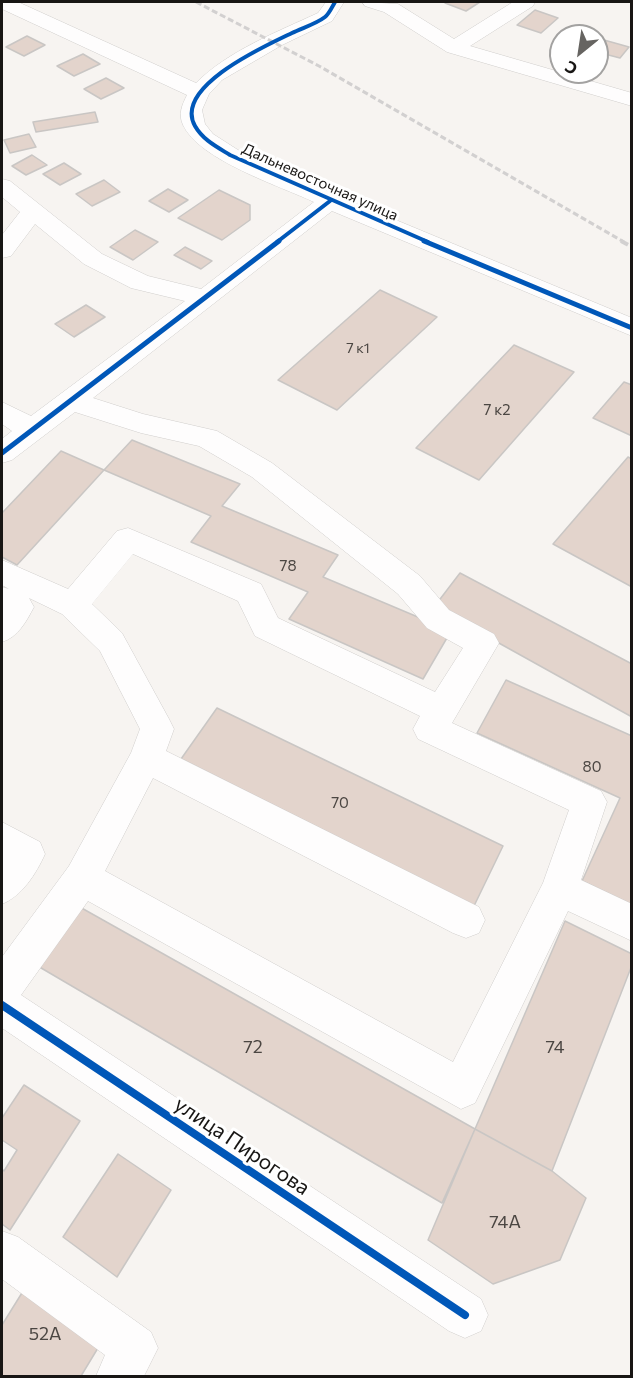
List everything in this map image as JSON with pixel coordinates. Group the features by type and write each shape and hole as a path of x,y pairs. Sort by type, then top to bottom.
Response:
{"street":[{"path":"3,2 165,80 199,92 225,70 330,9 354,10 382,5 454,48 632,100"},
{"path":"454,48 526,2"},
{"name":"Дальневосточная улица","path":"199,92 191,110 194,125 205,140 230,155 330,201 632,328"},
{"path":"2,186 93,259 140,282 205,298"},
{"path":"2,453 330,201"},
{"path":"2,251 34,210"},
{"path":"72,401 141,423 207,438 262,470 410,585 438,619 483,643 430,729 589,802 560,888 461,1089 82,878"},
{"path":"2,412 33,430"},
{"path":"73,605 128,539 250,593 266,627 442,711"},
{"path":"2,572 73,605 111,642 158,729 146,758 82,878 2,989"},
{"path":"2,599 18,607 2,629"},
{"path":"146,758 466,921"},
{"path":"2,838 27,854 2,887"},
{"path":"560,888 632,923"},
{"name":"улица Пирогова","path":"2,1005 465,1315"},
{"path":"6,1266 135,1348 119,1377"}],"building":[{"path":"480,2 466,11 445,3"},
{"path":"535,10 558,18 541,33 517,25"},
{"path":"27,36 45,45 24,56 6,47"},
{"path":"609,41 629,47 620,58 609,55"},
{"path":"83,54 100,64 74,76 57,66"},
{"path":"106,78 124,88 101,99 84,89"},
{"path":"95,112 98,122 36,132 33,122"},
{"path":"29,134 36,147 10,153 4,140"},
{"path":"32,155 47,165 26,175 12,166"},
{"path":"64,163 81,174 60,185 43,174"},
{"path":"104,180 120,192 92,206 76,194"},
{"path":"168,189 188,200 169,212 149,201"},
{"path":"219,190 250,205 250,220 222,240 178,218"},
{"path":"135,230 158,242 133,260 110,247"},
{"path":"185,247 212,261 201,269 174,255"},
{"path":"380,290 437,317 337,410 278,380"},
{"path":"86,305 105,317 74,337 55,324"},
{"path":"514,345 574,372 479,480 416,448"},
{"path":"624,382 632,385 632,436 593,418"},
{"path":"132,440 240,484 222,506 338,555 323,577 451,631 423,679 289,619 308,592 191,542 211,516 104,470"},
{"path":"61,451 104,470 17,565 2,557 2,513"},
{"path":"628,457 632,459 632,587 553,544"},
{"path":"460,573 632,664 632,717 434,607"},
{"path":"506,680 632,736 632,905 582,881 620,798 477,733"},
{"path":"217,708 503,846 474,906 181,759"},
{"path":"78,906 475,1129 442,1203 36,965"},
{"path":"565,921 632,954 632,965 552,1171 475,1129"},
{"path":"24,1085 80,1121 10,1230 2,1224 2,1169 4,1171 17,1150 2,1140 2,1118"},
{"path":"475,1129 552,1171 586,1198 560,1260 493,1284 428,1240"},
{"path":"118,1154 171,1190 117,1277 63,1237"},
{"path":"25,1288 101,1343 81,1376 2,1376 2,1325"}],"railway":[{"path":"196,2 319,66 624,242"},
{"path":"621,241 632,247"}],"cycle path":[{"path":"335,2 325,17 275,41 235,64 215,76 199,92 191,110 194,125 205,139 230,155 330,201 632,328"},
{"path":"2,453 156,337 330,201"},
{"path":"2,1005 465,1315"}]}
